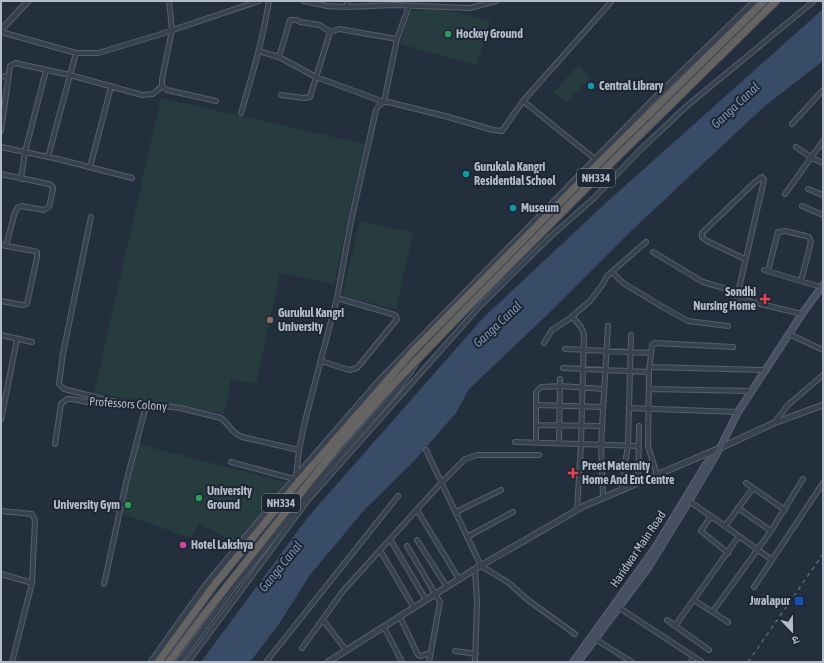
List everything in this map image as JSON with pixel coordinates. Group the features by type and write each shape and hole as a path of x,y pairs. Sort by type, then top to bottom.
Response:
{"highway":[{"name":"NH334","path":"158,662 215,584 298,482 413,351 764,1"},
{"name":"NH334","path":"169,662 201,618 340,445 422,354 610,164 776,1"}],"main road":[{"name":"Haridwar Main Road","path":"578,662 648,568 720,448 738,412 822,286"},
{"name":"Haridwar Main Road","path":"573,662 643,565 706,464 720,448"}],"street":[{"path":"28,1 1,31 76,53 98,53 259,1"},
{"path":"1,131 10,66 14,62 70,75 134,93 149,95 156,93 162,86 162,78 172,30 169,1"},
{"path":"241,113 259,50 269,1"},
{"path":"304,1 327,6 346,7 395,5 470,8 496,1"},
{"path":"346,7 348,1"},
{"path":"151,662 206,586 295,478 379,381 656,97 755,1"},
{"path":"188,662 308,500 480,306 551,236 594,198 640,150 688,105 814,1"},
{"path":"259,50 279,57 316,77 384,102 502,131 522,101 611,2"},
{"path":"295,478 305,421 337,298 351,221 376,110 379,105 384,102 397,39 409,6"},
{"path":"279,57 290,20 320,25 330,32"},
{"path":"330,32 339,29 397,39"},
{"path":"281,95 308,98 311,94 330,32"},
{"path":"48,157 76,53"},
{"path":"21,179 25,152 46,70"},
{"path":"1,76 8,77"},
{"path":"162,86 167,90 216,101"},
{"path":"90,167 110,87"},
{"path":"792,124 823,90"},
{"path":"522,101 595,159"},
{"path":"785,194 823,141"},
{"path":"1,147 132,178"},
{"path":"796,147 812,158 823,163"},
{"path":"1,174 51,185 53,189 49,207 44,210 24,206 18,208 15,212 6,246"},
{"path":"745,259 707,241 702,237 702,233 762,177 764,180 745,259 737,292 738,298 802,314"},
{"path":"808,189 823,195"},
{"path":"802,206 823,215"},
{"path":"91,217 65,346 59,384 64,389 112,401"},
{"path":"801,281 811,242 809,237 785,231 778,232 766,271 801,281 822,286"},
{"path":"544,343 552,330 590,301 607,276 646,242"},
{"path":"1,245 34,251 37,252 38,257 28,302 25,305 1,301"},
{"path":"653,252 703,282 737,292"},
{"path":"612,272 628,286 688,321 728,326"},
{"path":"321,361 349,370 357,368 397,319 396,316 392,314 337,298"},
{"path":"572,316 581,327 584,334 582,426 576,510"},
{"path":"603,498 601,444 608,326"},
{"path":"789,334 823,350"},
{"path":"1,335 32,342"},
{"path":"621,491 628,445 631,335"},
{"path":"1,420 17,339"},
{"path":"657,475 648,446 649,366 652,345 655,343 733,347"},
{"path":"565,349 651,353"},
{"path":"179,662 238,582 320,479 395,393 422,354"},
{"path":"649,366 766,370"},
{"path":"562,368 649,372"},
{"path":"774,423 788,405 823,375"},
{"path":"559,443 560,379"},
{"path":"536,442 536,392 541,387 560,386 604,389"},
{"path":"649,389 752,391"},
{"name":"Professors Colony","path":"55,444 61,404 63,401 71,399 100,404 112,401 146,406 171,407 218,417 224,420 232,432 238,436 299,450"},
{"path":"536,405 603,407"},
{"path":"328,662 475,569 576,510 774,423 823,405"},
{"path":"104,584 120,509 146,406"},
{"path":"629,408 738,412"},
{"path":"536,425 602,426"},
{"path":"638,426 638,483"},
{"path":"515,442 638,446"},
{"path":"426,450 468,537 480,566 504,581 575,634"},
{"path":"302,648 344,591 441,483 462,462 477,455 539,455"},
{"path":"231,462 295,478"},
{"path":"712,611 758,550 785,510 803,479"},
{"path":"754,587 823,482"},
{"path":"746,483 785,510"},
{"path":"725,526 753,488"},
{"path":"456,512 501,490"},
{"path":"266,662 398,496"},
{"path":"689,501 772,560"},
{"path":"84,503 120,509"},
{"path":"738,508 771,531"},
{"path":"417,510 459,579"},
{"path":"1,511 29,514 34,516 35,520 32,583 12,662"},
{"path":"468,537 513,512"},
{"path":"712,516 702,531 728,553"},
{"path":"675,626 739,536"},
{"path":"390,539 426,600"},
{"path":"417,540 447,587"},
{"path":"407,546 438,599 440,606 429,662"},
{"path":"380,550 414,608"},
{"path":"475,569 477,603 475,662"},
{"path":"1,574 32,583"},
{"path":"694,600 728,622"},
{"path":"618,607 702,662"},
{"path":"400,617 418,655 420,656 431,653"},
{"path":"323,620 346,650"},
{"path":"667,620 709,650"},
{"path":"384,627 402,662"},
{"path":"595,639 632,662"},
{"path":"455,652 476,654"},
{"path":"690,662 694,657"}],"green space":[{"path":"428,9 455,12 490,21 477,65 400,44 410,12"},
{"path":"579,65 591,77 566,103 554,92"},
{"path":"161,98 364,144 334,284 280,273 256,384 231,379 224,414 94,393"},
{"path":"360,221 413,233 396,309 342,296"},
{"name":"University Ground","path":"138,444 288,483 237,544 199,523 191,538 119,513"}],"water":[{"name":"Ganga Canal","path":"823,9 823,61 766,105 632,230 545,317 469,389 456,413 414,461 365,509 310,575 279,624 250,662 201,662 308,517 484,317 608,201"}],"railway":[{"path":"748,662 823,554"}],"place":[{"name":"Hockey Ground","path":"448,34"},
{"name":"Central Library","path":"591,86"},
{"name":"Gurukala Kangri Residential School","path":"466,174"},
{"name":"Museum","path":"513,208"},
{"name":"Sondhi Nursing Home","path":"765,299"},
{"name":"Gurukul Kangri University","path":"270,320"},
{"name":"Preet Maternity Home And Ent Centre","path":"573,473"},
{"name":"University Ground","path":"199,498"},
{"name":"University Gym","path":"128,505"},
{"name":"Hotel Lakshya","path":"183,545"},
{"name":"Jwalapur","path":"799,601"}]}
